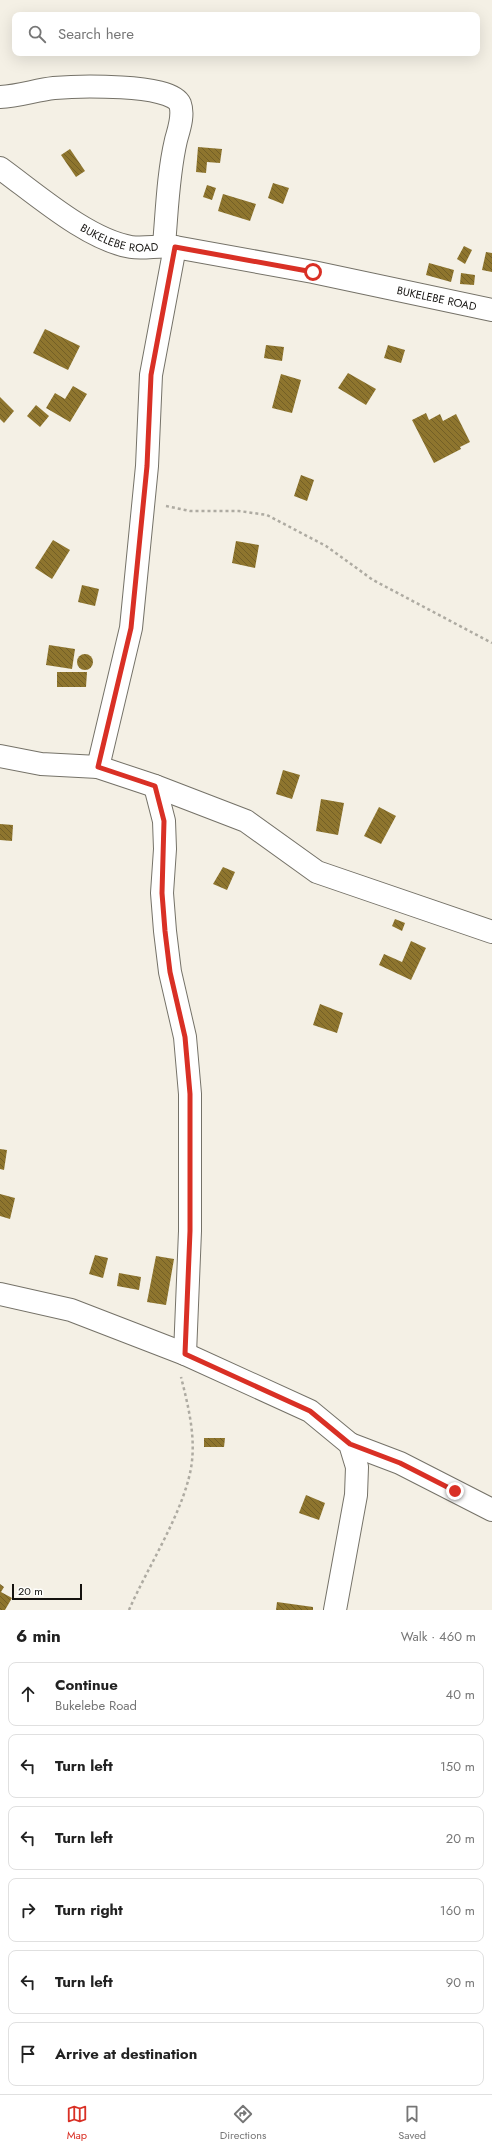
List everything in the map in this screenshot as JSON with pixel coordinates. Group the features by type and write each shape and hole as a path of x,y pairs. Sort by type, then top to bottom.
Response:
{"street":[{"path":"0,97 22,95 53,88 117,86 163,93 177,100 180,105 182,117 175,145 169,246 151,375 147,466 131,628 98,767"},
{"name":"BUKELEBE ROAD","path":"0,168 58,211 108,241 133,247 169,246 313,272 492,310"},
{"path":"0,756 41,764 98,767 155,786 246,821 317,872 492,932"},
{"path":"155,786 164,821 162,893 165,931 170,972 185,1037 190,1094 190,1231 180,1352"},
{"path":"0,1294 71,1310 180,1352 310,1411 350,1444 400,1463 492,1510"},
{"path":"335,1610 356,1495 357,1467 350,1444"}],"path":[{"path":"144,501 190,511 239,511 267,515 326,546 373,580 492,643"},
{"path":"129,1610 182,1499 192,1462 192,1423 180,1352"}],"building":[{"path":"198,147 222,149 220,163 207,162 206,173 196,172"},
{"path":"70,149 85,171 76,177 61,155"},
{"path":"273,183 289,188 283,204 268,198"},
{"path":"207,185 216,188 212,200 203,197"},
{"path":"223,194 256,204 250,221 218,211"},
{"path":"464,246 472,250 465,264 457,259"},
{"path":"486,252 492,253 492,272 482,270"},
{"path":"429,263 454,270 451,282 426,275"},
{"path":"461,273 475,275 474,285 460,284"},
{"path":"45,329 80,346 68,370 33,353"},
{"path":"266,345 284,347 282,361 264,358"},
{"path":"388,345 405,350 401,363 384,358"},
{"path":"348,373 376,389 366,405 338,388"},
{"path":"281,374 301,380 292,413 272,408"},
{"path":"73,386 87,394 70,422 46,408 55,393 65,399"},
{"path":"0,397 14,411 4,423 0,419"},
{"path":"36,405 49,416 40,427 27,416"},
{"path":"426,413 429,420 440,414 443,421 456,414 470,442 460,447 461,449 434,463 412,420"},
{"path":"301,475 314,480 307,501 294,496"},
{"path":"53,540 70,550 52,579 35,568"},
{"path":"236,541 259,545 255,568 232,563"},
{"path":"82,585 99,589 95,606 78,602"},
{"path":"49,645 75,649 72,669 46,665"},
{"path":"85,654 92,659 93,662 88,669 85,670 78,665 77,662 82,655"},
{"path":"57,672 87,672 86,687 57,687"},
{"path":"283,770 300,775 292,799 276,794"},
{"path":"321,799 344,803 338,835 316,831"},
{"path":"379,807 396,816 381,844 364,836"},
{"path":"0,824 13,825 12,841 0,840"},
{"path":"223,867 235,872 227,890 213,884"},
{"path":"395,919 405,923 402,931 392,926"},
{"path":"411,941 426,948 411,980 379,965 384,954 402,962"},
{"path":"320,1004 343,1013 337,1033 313,1025"},
{"path":"0,1149 7,1150 4,1170 0,1169"},
{"path":"0,1194 15,1198 10,1219 0,1216"},
{"path":"95,1255 108,1258 103,1278 89,1274"},
{"path":"156,1256 174,1259 166,1305 147,1302"},
{"path":"119,1273 141,1277 139,1290 117,1286"},
{"path":"204,1438 225,1438 224,1447 204,1447"},
{"path":"306,1495 325,1503 319,1520 299,1513"},
{"path":"0,1584 4,1587 1,1592 12,1598 5,1610 0,1610"},
{"path":"277,1602 313,1607 313,1610 276,1610"}],"route":[{"path":"313,272 175,247 151,375 147,466 131,628 98,767 155,786 164,821 165,848 162,893 165,931 170,972 185,1037 190,1094 190,1231 185,1354 243,1382 310,1411 350,1444 400,1463 455,1491"}]}
